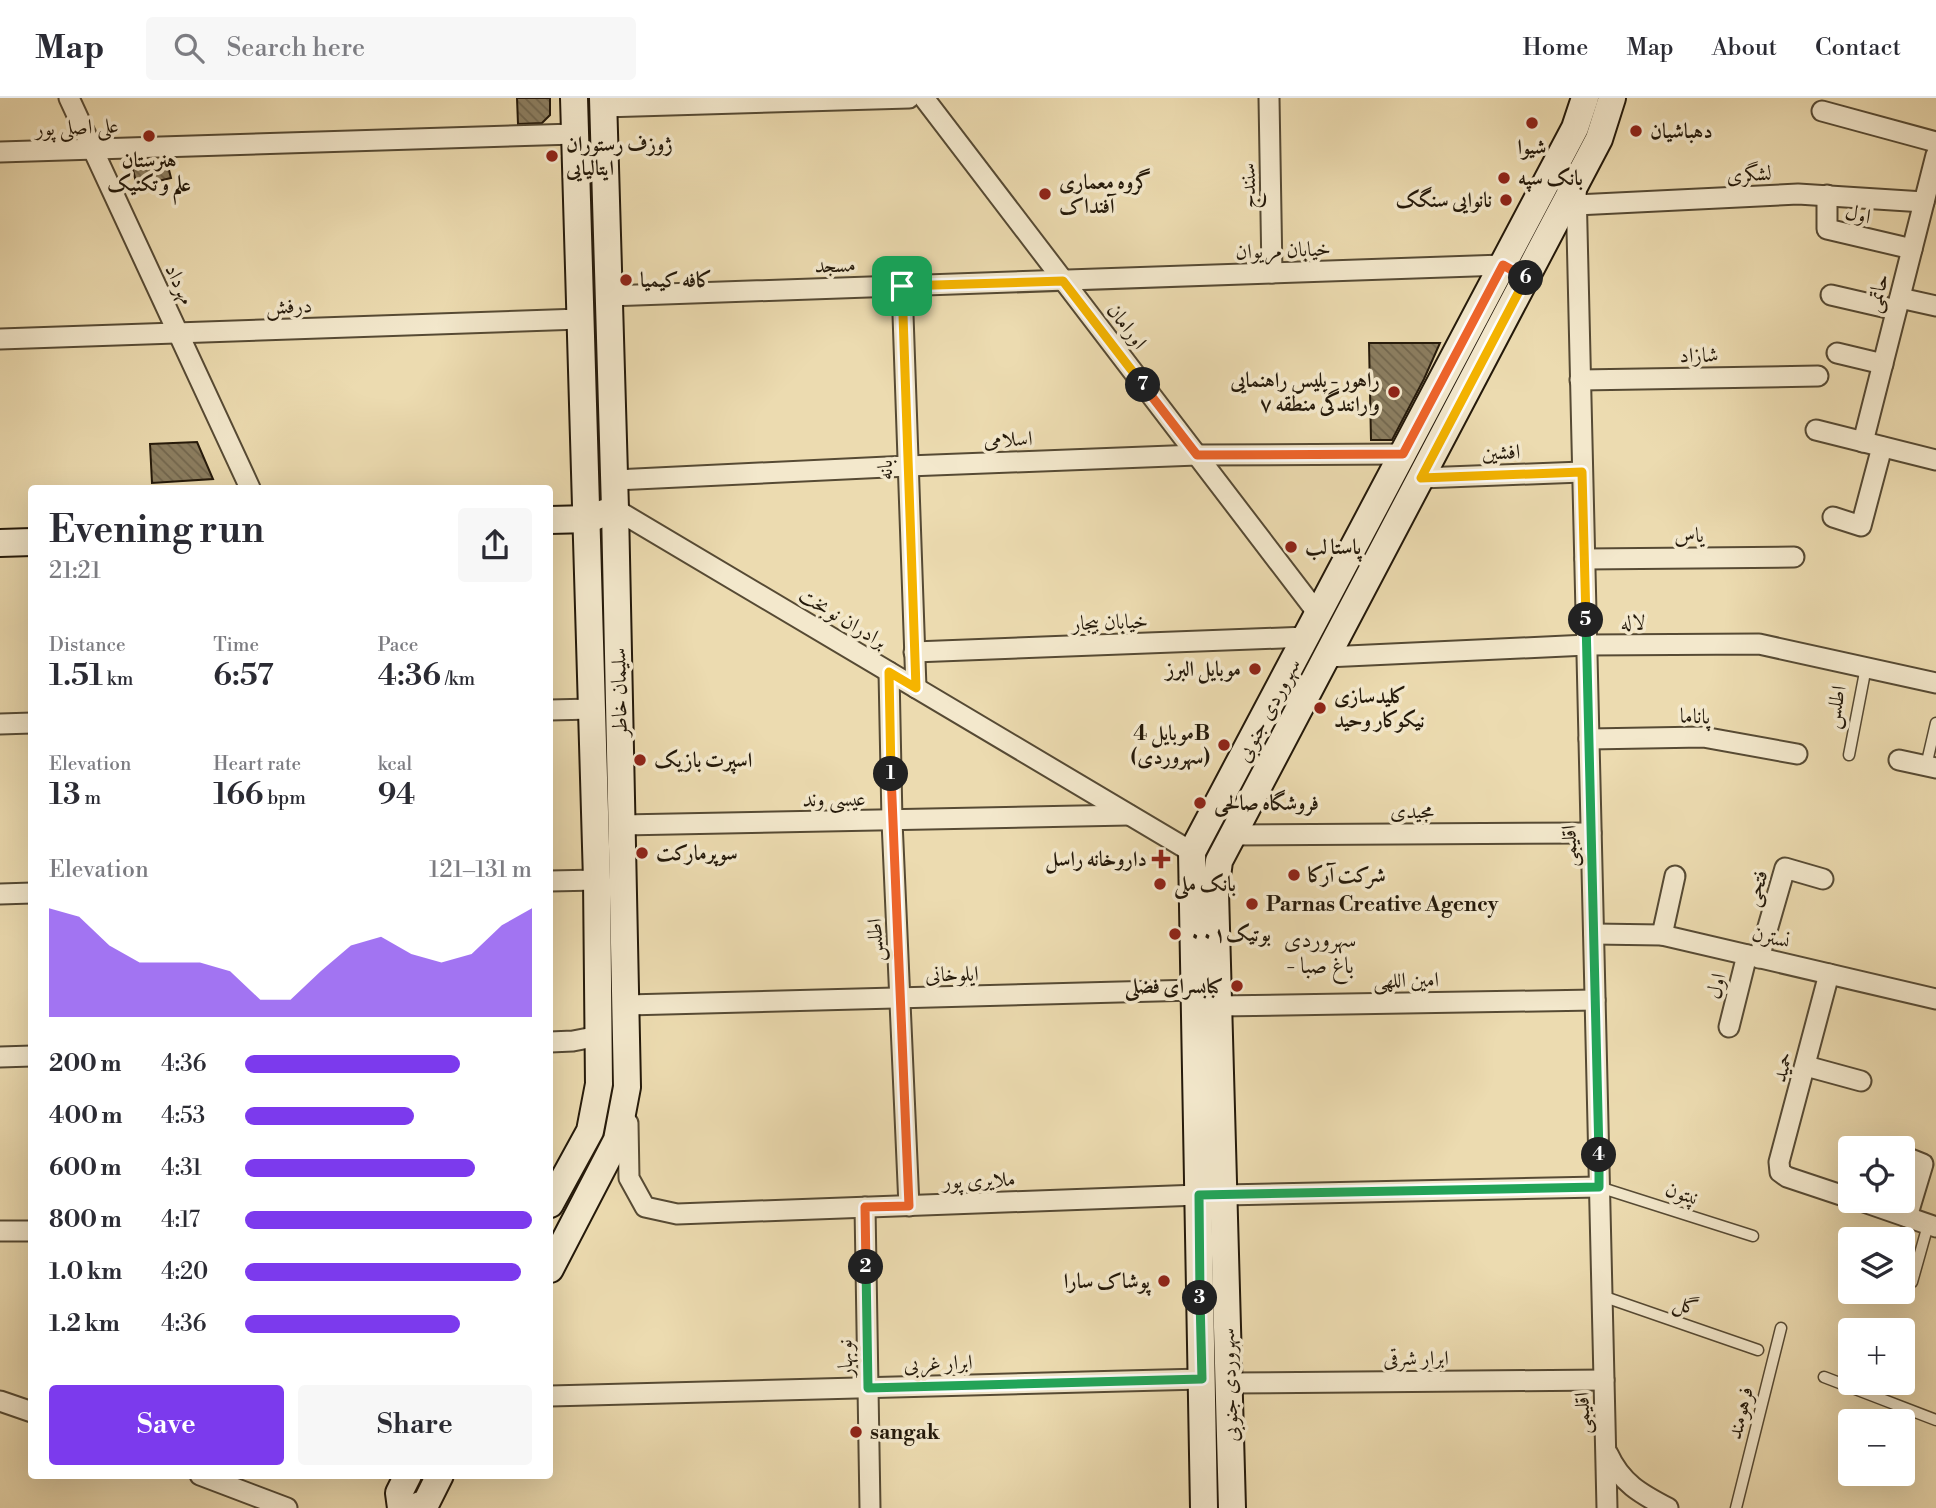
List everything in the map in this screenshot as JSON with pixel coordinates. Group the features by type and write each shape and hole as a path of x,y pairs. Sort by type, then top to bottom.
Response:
{"main road":[{"name":"سلیمان خاطر","path":"553,1199 590,1131 599,1084 589,519 574,98"},
{"name":"سهروردی جنوبی","path":"1204,1508 1202,1379 1218,1006 1215,892 1219,861 1421,478 1515,271 1585,98"},
{"name":"سهروردی جنوبی","path":"1232,1508 1229,1382 1195,990 1192,852 1403,454 1515,271 1576,194 1599,139 1612,98"},
{"name":"سلیمان خاطر","path":"553,1263 617,1140 627,1087 615,480 603,102"},
{"path":"553,520 589,519 615,509"},
{"path":"0,543 28,542"},
{"path":"401,1508 399,1493 406,1479"},
{"path":"414,1508 426,1503 438,1479"}],"street":[{"name":"مهرداد","path":"69,98 249,485"},
{"path":"603,102 909,98"},
{"name":"اورامان","path":"924,98 1197,455 1313,626"},
{"name":"سنندج","path":"1269,98 1272,273"},
{"path":"1822,111 1936,155"},
{"name":"علی اصلی پور","path":"0,152 575,134"},
{"name":"حاتمی","path":"1872,444 1883,364 1936,155"},
{"name":"لشگری","path":"1576,194 1798,194 1924,202"},
{"name":"اقلیمی","path":"1576,194 1607,1508"},
{"name":"اول","path":"1827,195 1827,229 1912,249"},
{"name":"خیابان مریوان","path":"1063,281 1272,273 1515,271"},
{"name":"مسجد","path":"608,296 1063,281"},
{"name":"بانه","path":"902,286 916,688"},
{"path":"1831,295 1936,306"},
{"name":"درفش","path":"0,339 580,319"},
{"path":"1837,353 1883,364"},
{"name":"شازاد","path":"1580,380 1818,376"},
{"path":"1816,430 1936,460"},
{"path":"1833,517 1861,526 1872,444"},
{"name":"اسلامی","path":"615,480 1197,455 1403,454"},
{"name":"افشین","path":"1421,478 1582,472"},
{"name":"برادران نوبخت","path":"615,509 1192,852"},
{"name":"یاس","path":"1585,559 1794,557"},
{"name":"خیابان بیجار","path":"915,652 1313,626"},
{"name":"لاله","path":"1326,657 1587,645 1759,644 1936,683"},
{"name":"اطلس","path":"889,672 892,821 909,1206"},
{"path":"553,710 592,709"},
{"path":"0,724 28,723"},
{"name":"پاناما","path":"1589,739 1703,737 1797,754"},
{"path":"1899,760 1931,767"},
{"name":"عیسی وند","path":"622,825 1130,815"},
{"name":"مجیدی","path":"1233,835 1591,833"},
{"name":"فتحی","path":"1753,956 1785,868 1823,879"},
{"path":"1662,935 1675,876"},
{"path":"553,881 597,880"},
{"path":"0,894 28,893"},
{"name":"نسترن","path":"1594,934 1662,935 1936,999"},
{"name":"اول","path":"1729,1027 1753,956"},
{"name":"حمید","path":"1829,974 1779,1162 1780,1172 1787,1177 1838,1194"},
{"name":"ایلوخانی","path":"627,1005 1195,990"},
{"name":"امین اللهی","path":"1218,1006 1595,1000"},
{"path":"553,1042 599,1036"},
{"path":"0,1057 28,1056"},
{"path":"1806,1066 1861,1081"},
{"name":"ملایری پور","path":"627,1087 629,1178 645,1207 677,1214 1211,1195 1599,1187"},
{"path":"1915,1161 1923,1164 1915,1190"},
{"name":"نوبهار","path":"865,1207 870,1508"},
{"path":"1895,1213 1932,1226"},
{"path":"1907,1217 1908,1213"},
{"path":"0,1231 28,1231"},
{"name":"ابرار غربی","path":"553,1396 1202,1379"},
{"name":"ابرار شرقی","path":"1229,1382 1604,1380"},
{"path":"0,1401 28,1411"},
{"path":"1606,1450 1625,1482 1640,1494 1668,1508"},
{"path":"211,1479 287,1508"}],"lane":[{"name":"اطلس","path":"1849,755 1866,667"},
{"path":"1931,767 1936,723"},
{"name":"نپتون","path":"1599,1187 1753,1236"},
{"path":"1915,1274 1932,1226"},
{"name":"گل","path":"1602,1296 1758,1350"},
{"name":"فرهومند","path":"1736,1508 1782,1328"},
{"path":"1824,1377 1936,1420"}],"building":[{"path":"517,98 550,98 550,115 542,123 518,124"},
{"path":"131,162 167,162 171,178 137,186"},
{"name":"راهور - پلیس راهنمایی و رانندگی منطقه ۷","path":"1369,343 1440,343 1392,440 1371,440"},
{"path":"197,442 213,479 152,483 150,444"}],"place":[{"name":"شیوا","path":"1532,123"},
{"name":"دهباشیان","path":"1636,131"},
{"name":"هنرستان علم و تکنیک","path":"149,136"},
{"name":"ژوزف رستوران ایتالیایی","path":"552,156"},
{"name":"بانک سپه","path":"1504,178"},
{"name":"گروه معماری آفنداک","path":"1045,194"},
{"name":"نانوایی سنگک","path":"1506,200"},
{"name":"کافه کیمیا","path":"626,280"},
{"name":"راهور - پلیس راهنمایی و رانندگی منطقه ۷","path":"1394,392"},
{"name":"پاستا لب","path":"1291,547"},
{"name":"موبایل البرز","path":"1255,669"},
{"name":"کلیدسازی نیکوکار وحید","path":"1320,708"},
{"name":"موبایل 4B (سهروردی)","path":"1224,745"},
{"name":"اسپرت بازیک","path":"640,760"},
{"name":"فروشگاه صالحی","path":"1200,803"},
{"name":"سوپرمارکت","path":"642,853"},
{"name":"داروخانه راسل","path":"1161,859"},
{"name":"شرکت آرکا","path":"1294,875"},
{"name":"بانک ملی","path":"1160,884"},
{"name":"Parnas Creative Agency","path":"1252,904"},
{"name":"بوتیک۰۰۱","path":"1175,934"},
{"name":"کبابسرای فضلی","path":"1237,986"},
{"name":"پوشاک سارا","path":"1164,1281"},
{"name":"sangak","path":"856,1432"}],"district":[{"name":"سهروردی - باغ صبا","path":"1320,952"}],"route":[{"path":"1503,265 1526,277 1421,478 1582,472 1599,1187 1199,1195 1202,1379 868,1388 865,1207 909,1206 892,821 889,672 916,688 902,286 1063,281 1197,455 1403,454 1503,265"}]}
